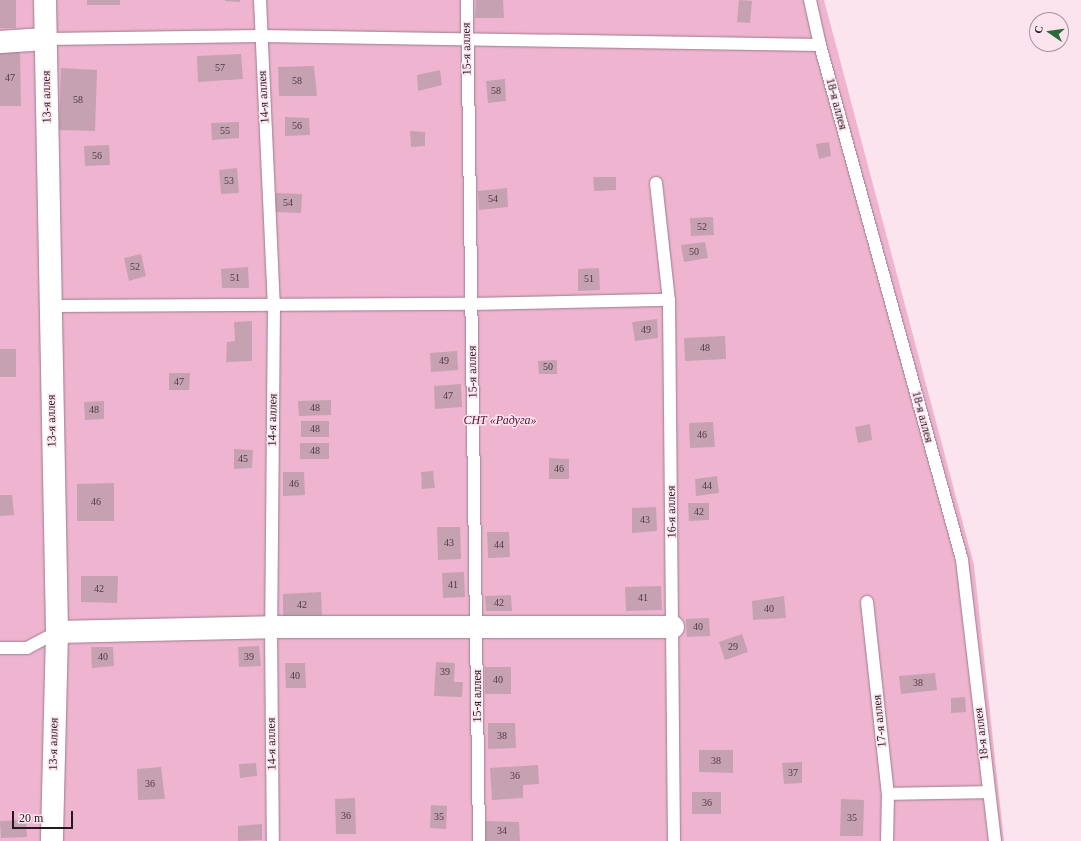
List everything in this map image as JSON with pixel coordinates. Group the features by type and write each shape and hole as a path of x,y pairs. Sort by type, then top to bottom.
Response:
{"street":[{"name":"13-я аллея","path":"45,0 57,632 52,841"},
{"path":"0,42 46,39"},
{"path":"57,632 270,626 477,629 673,627"}],"lane":[{"name":"14-я аллея","path":"260,0 274,304 270,626 273,841"},
{"name":"15-я аллея","path":"467,0 479,841"},
{"name":"18-я аллея","path":"810,0 820,45 962,560 995,841"},
{"path":"46,39 261,36 467,38 820,45"},
{"name":"16-я аллея","path":"656,183 669,300 674,841"},
{"path":"50,306 472,304 669,300"},
{"name":"17-я аллея","path":"867,602 888,794 887,841"},
{"path":"0,648 27,648 57,632"},
{"path":"888,794 989,792"}],"green space":[{"name":"СНТ «Радуга»","path":"0,0 824,0 974,565 1004,841 0,841"}],"building":[{"path":"0,0 16,0 16,28 0,28"},
{"path":"87,0 120,0 120,5 87,5"},
{"path":"240,0 240,2 225,1"},
{"path":"476,0 503,0 504,18 475,18"},
{"path":"739,0 752,1 750,23 737,22"},
{"path":"20,50 21,106 0,106 0,51"},
{"path":"241,54 243,79 198,82 197,56"},
{"path":"314,66 317,96 279,96 278,67"},
{"path":"61,68 97,70 95,131 59,130"},
{"path":"440,70 442,85 418,91 417,75"},
{"path":"505,79 506,101 488,103 486,81"},
{"path":"285,117 309,118 310,135 285,136"},
{"path":"239,122 239,138 212,140 211,123"},
{"path":"410,131 425,132 425,146 411,147"},
{"path":"829,142 831,156 819,159 816,144"},
{"path":"109,145 110,165 85,166 84,146"},
{"path":"237,168 239,193 221,194 219,170"},
{"path":"593,177 616,177 616,190 594,191"},
{"path":"507,188 508,207 479,210 478,191"},
{"path":"276,193 302,194 301,213 274,212"},
{"path":"713,217 714,235 691,236 690,218"},
{"path":"705,242 708,258 684,262 681,245"},
{"path":"141,254 146,276 129,281 124,258"},
{"path":"248,267 249,288 222,288 221,269"},
{"path":"599,268 600,290 578,291 578,269"},
{"path":"657,319 658,338 635,341 632,322"},
{"path":"252,321 252,361 226,362 227,342 235,341 234,322"},
{"path":"725,336 726,359 685,361 684,338"},
{"path":"0,349 16,349 16,377 0,377"},
{"path":"457,351 458,370 431,372 430,353"},
{"path":"557,360 557,374 539,374 538,361"},
{"path":"169,373 190,373 189,390 169,390"},
{"path":"461,384 462,407 435,409 434,386"},
{"path":"331,400 331,415 299,416 298,401"},
{"path":"104,401 104,419 85,420 84,402"},
{"path":"301,421 329,421 329,437 301,437"},
{"path":"713,422 715,447 690,448 689,423"},
{"path":"870,424 872,440 858,443 855,427"},
{"path":"300,443 329,443 329,459 300,459"},
{"path":"234,449 253,450 252,468 234,469"},
{"path":"549,458 569,459 569,479 549,479"},
{"path":"433,471 435,488 422,489 421,472"},
{"path":"283,472 304,472 305,495 283,496"},
{"path":"717,476 719,493 696,496 695,479"},
{"path":"114,483 114,521 77,521 77,484"},
{"path":"0,495 12,495 14,515 0,516"},
{"path":"688,503 709,503 709,520 689,521"},
{"path":"656,507 657,531 632,533 632,508"},
{"path":"437,527 460,527 461,559 438,560"},
{"path":"487,532 509,532 510,557 488,558"},
{"path":"464,572 465,597 443,598 442,573"},
{"path":"81,576 118,576 117,603 81,602"},
{"path":"661,586 662,610 626,611 625,587"},
{"path":"321,592 322,616 283,620 283,594"},
{"path":"511,595 512,611 486,611 485,596"},
{"path":"784,596 786,618 753,620 752,601"},
{"path":"709,618 710,636 687,637 686,619"},
{"path":"742,634 748,652 725,660 719,642"},
{"path":"259,646 261,666 239,667 238,647"},
{"path":"91,647 113,647 114,666 92,668"},
{"path":"436,662 455,663 454,682 463,682 462,697 434,696"},
{"path":"285,663 305,663 306,688 286,688"},
{"path":"485,667 511,667 511,694 485,694"},
{"path":"935,673 937,690 901,694 899,676"},
{"path":"965,697 966,712 951,713 951,698"},
{"path":"488,723 515,723 516,748 488,749"},
{"path":"699,750 733,750 733,773 699,772"},
{"path":"802,762 802,783 784,784 782,763"},
{"path":"256,763 257,776 240,778 239,764"},
{"path":"538,765 539,784 523,785 523,798 492,800 490,768"},
{"path":"161,767 165,799 138,800 137,769"},
{"path":"692,792 721,792 721,814 692,814"},
{"path":"355,798 356,834 336,834 335,799"},
{"path":"841,799 864,800 863,836 840,836"},
{"path":"431,805 447,806 446,829 430,828"},
{"path":"26,820 27,837 1,838 0,821"},
{"path":"484,821 519,822 520,841 485,841"},
{"path":"262,824 262,840 238,841 238,826"}]}
